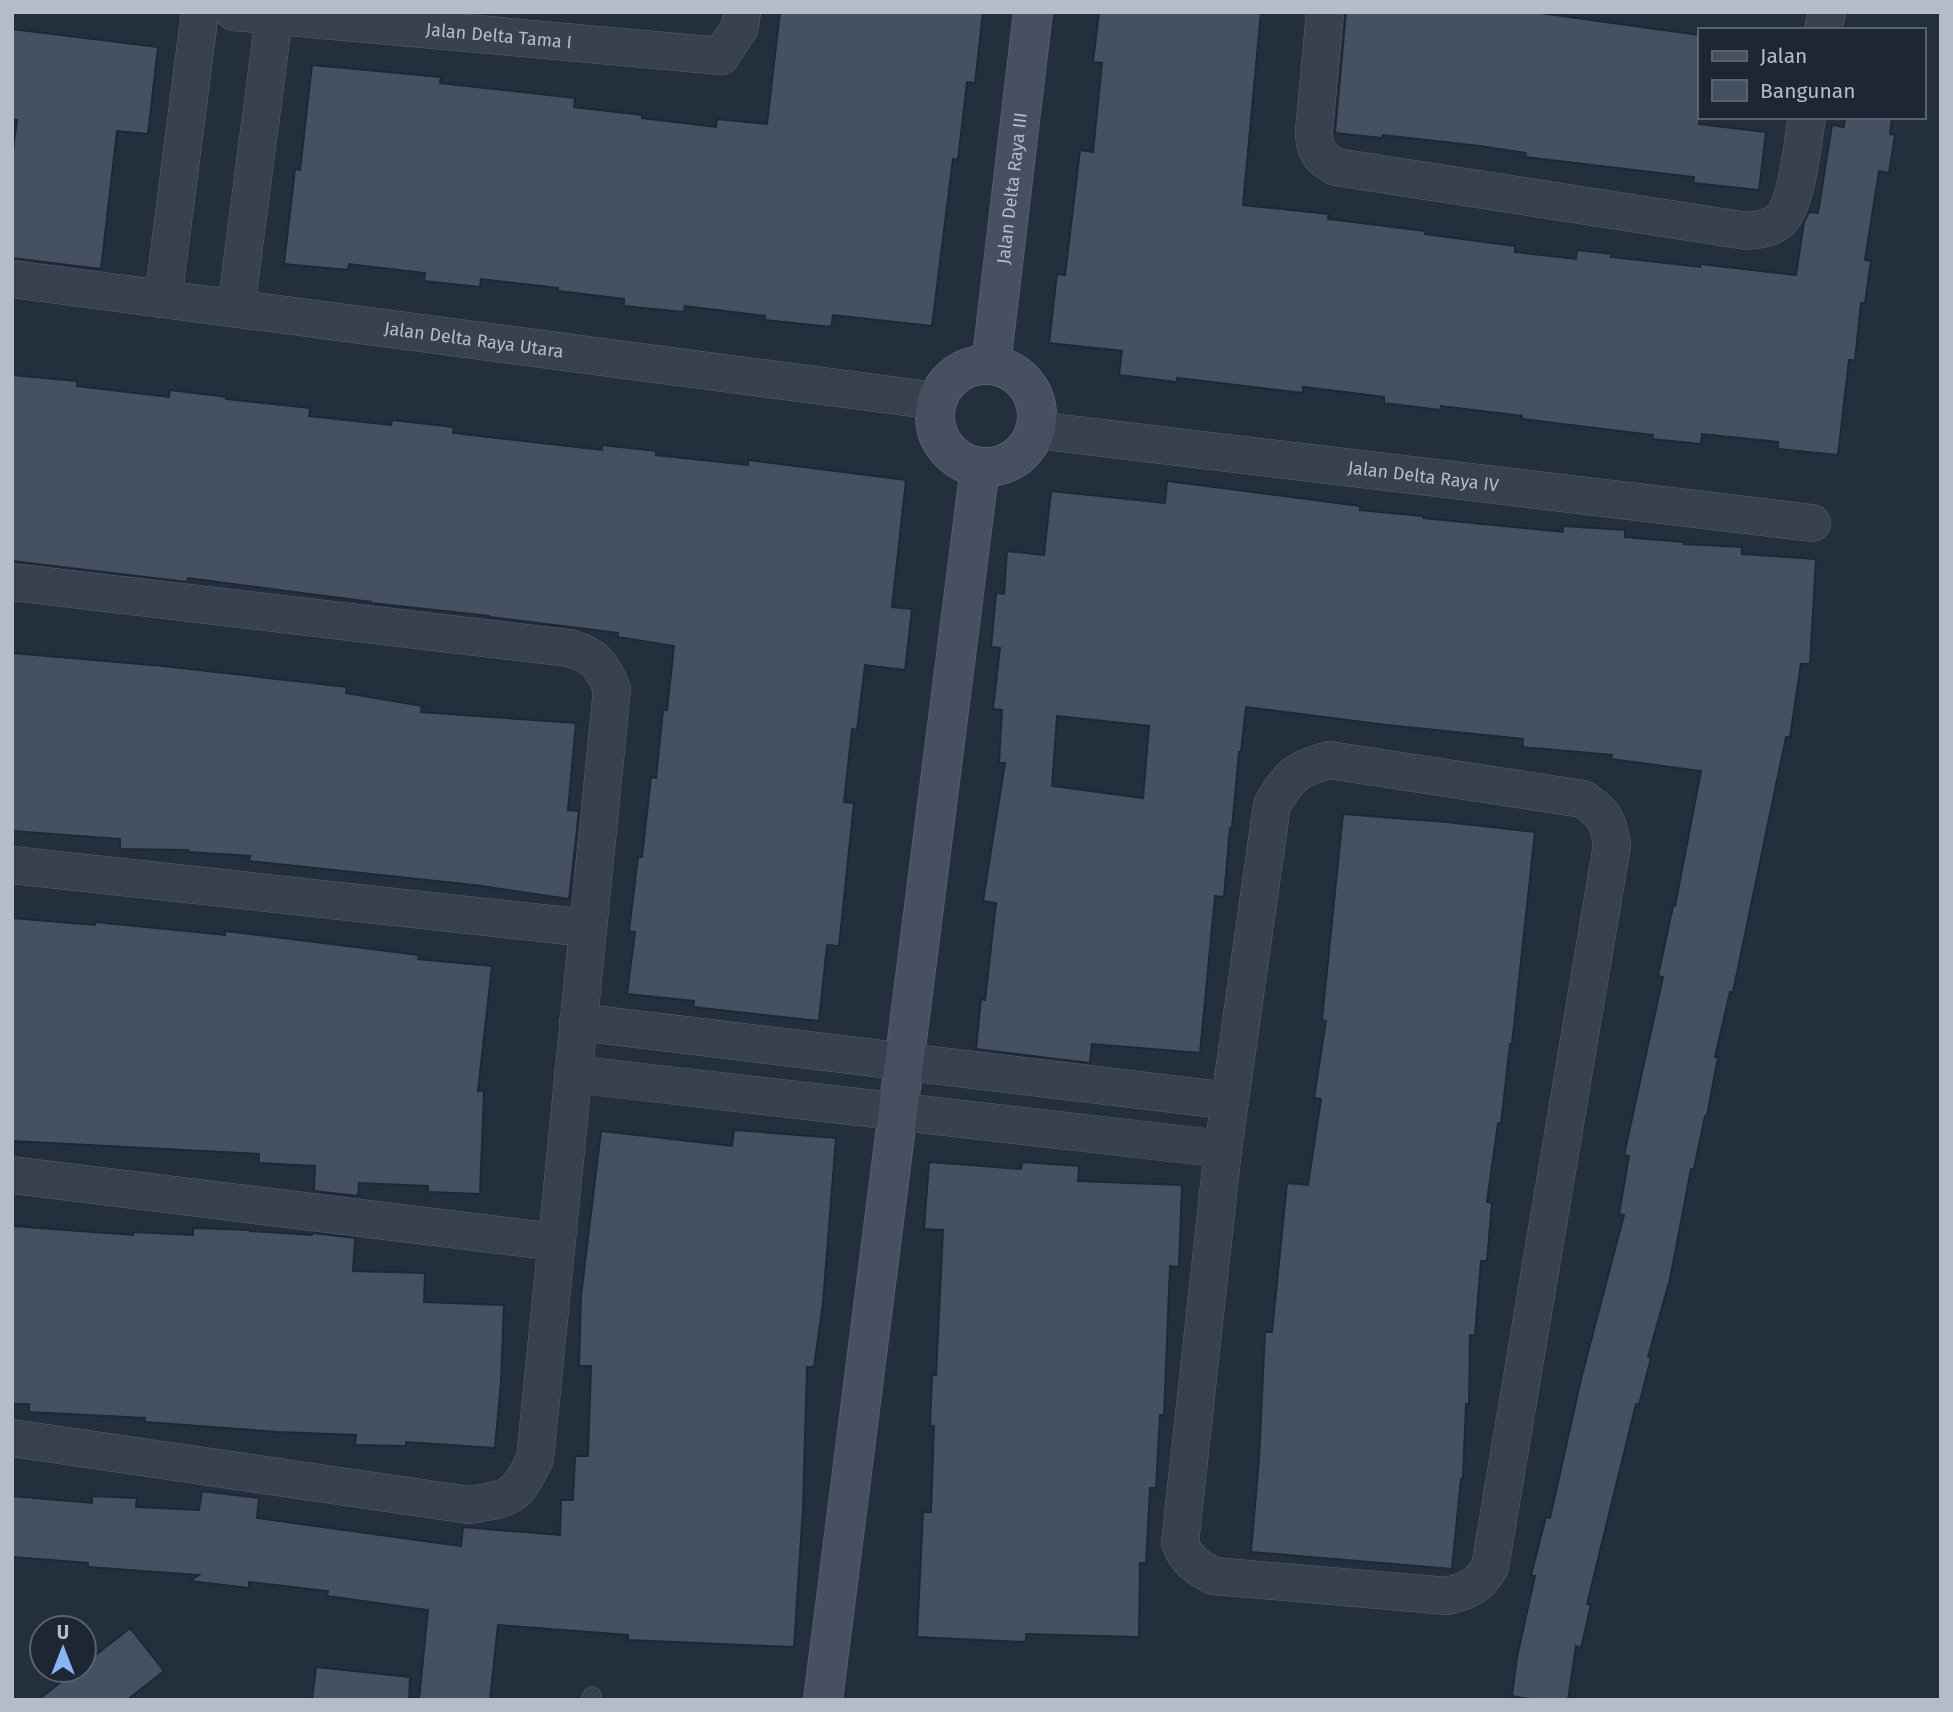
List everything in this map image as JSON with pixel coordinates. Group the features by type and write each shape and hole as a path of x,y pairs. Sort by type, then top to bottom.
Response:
{"street":[{"path":"163,299 200,12"},
{"name":"Jalan Delta Tama I","path":"234,12 722,56 740,27 743,12"},
{"name":"Jalan Delta Raya III","path":"991,365 1033,12"},
{"path":"1325,12 1314,145 1321,159 1336,167 1746,231 1763,229 1779,222 1790,206 1807,119"},
{"path":"236,307 274,17"},
{"name":"Jalan Delta Raya Utara","path":"12,279 936,401"},
{"path":"991,365 1009,370 1024,380 1033,395 1038,413 1036,430 1028,447 1015,459 998,466 981,467 963,462 949,452 939,437 934,420 936,401 944,386 957,373 974,366 991,365"},
{"name":"Jalan Delta Raya IV","path":"1036,430 1812,523"},
{"path":"823,1700 981,467"},
{"path":"12,582 569,648 589,654 603,669 612,688 535,1459 520,1488 499,1500 469,1504 12,1438"},
{"path":"1329,760 1583,799 1601,811 1609,824 1612,845 1490,1567 1482,1581 1467,1590 1448,1596 1214,1576 1185,1557 1180,1543 1230,1101 1272,805 1285,782 1303,767 1329,760"},
{"path":"12,865 587,928"},
{"path":"578,1022 1230,1101"},
{"path":"573,1074 1223,1149"},
{"path":"12,1175 556,1242"}],"building":[{"path":"780,12 983,12 975,83 967,82 958,160 953,159 932,326 833,315 831,327 765,320 765,316 685,306 684,312 624,306 624,299 481,279 480,287 424,281 425,273 349,264 348,270 284,264 295,169 300,170 312,65 441,77 440,83 575,98 574,107 642,115 642,118 716,127 717,119 767,124"},
{"path":"1099,12 1261,12 1243,205 1329,214 1328,219 1515,246 1515,252 1576,259 1577,250 1612,254 1611,257 1796,275 1804,222 1809,212 1818,213 1832,125 1844,127 1845,119 1892,119 1890,134 1895,135 1889,173 1879,171 1865,260 1871,261 1865,303 1861,303 1855,360 1849,360 1838,455 1778,449 1778,442 1702,434 1701,444 1652,439 1653,435 1441,406 1440,410 1384,403 1384,397 1303,387 1303,393 1177,378 1177,382 1119,375 1122,351 1049,343 1057,274 1065,275 1080,150 1093,152 1102,63 1093,62"},
{"path":"1346,12 1533,12 1698,35 1699,124 1766,132 1759,190 1693,183 1694,177 1525,157 1526,153 1480,146 1383,135 1382,138 1335,133"},
{"path":"12,29 158,47 148,134 117,131 101,269 12,258 12,157 17,120 12,119"},
{"path":"12,375 77,381 77,386 169,397 170,390 227,397 226,399 310,408 309,416 391,425 392,420 454,427 453,433 602,450 602,445 656,451 656,455 748,465 748,460 906,480 892,607 912,609 905,670 865,665 857,730 852,729 844,802 854,803 839,946 827,945 819,1021 693,1007 694,1001 627,994 635,932 629,931 638,857 642,857 651,777 656,778 663,710 667,710 674,646 618,637 618,633 489,616 188,578 187,582 12,561"},
{"path":"1167,481 1360,506 1360,510 1423,518 1563,532 1563,526 1625,530 1625,537 1742,547 1742,554 1816,559 1810,664 1801,664 1790,737 1786,737 1733,992 1730,992 1715,1057 1718,1057 1707,1116 1694,1169 1691,1169 1670,1279 1648,1357 1651,1358 1639,1405 1636,1404 1587,1604 1591,1605 1581,1648 1576,1646 1568,1700 1535,1700 1512,1696 1517,1657 1535,1576 1531,1575 1546,1517 1550,1518 1582,1375 1624,1215 1619,1214 1629,1156 1624,1155 1663,977 1658,976 1675,906 1701,771 1611,759 1612,755 1522,747 1523,739 1246,707 1224,897 1215,896 1200,1053 1092,1044 1090,1063 976,1049 981,999 985,1000 996,903 983,901 1005,763 999,763 1002,710 993,709 1000,648 991,647 996,593 1004,594 1007,551 1044,555 1051,491 1165,503","holes":["1057,716 1149,726 1143,798 1052,786"]},
{"path":"12,653 163,666 347,687 346,693 422,706 421,712 576,723 568,810 579,811 569,899 474,885 249,861 250,856 188,850 120,849 120,839 12,831"},
{"path":"1343,814 1535,832 1512,1044 1487,1202 1492,1203 1487,1261 1481,1261 1475,1336 1470,1335 1469,1404 1466,1404 1463,1479 1452,1569 1251,1552 1265,1332 1272,1332 1287,1183 1308,1185 1321,1099 1314,1098 1326,1021 1322,1020"},
{"path":"12,918 95,925 95,922 225,935 225,931 419,955 418,959 492,966 478,1091 484,1091 480,1194 428,1192 428,1186 359,1183 358,1196 314,1191 315,1166 259,1163 259,1154 12,1141"},
{"path":"734,1130 836,1138 823,1303 814,1367 807,1367 803,1508 794,1647 628,1640 628,1635 498,1625 490,1700 419,1700 428,1610 327,1596 328,1591 249,1582 249,1588 190,1581 199,1575 88,1567 88,1563 12,1557 12,1496 92,1503 92,1496 137,1498 136,1507 199,1510 202,1491 259,1498 257,1518 461,1546 463,1527 560,1535 561,1500 573,1500 575,1456 588,1456 591,1366 579,1366 581,1296 601,1131 732,1146"},
{"path":"929,1162 1021,1169 1022,1162 1079,1166 1078,1181 1182,1185 1179,1267 1170,1266 1164,1415 1160,1415 1156,1488 1150,1488 1146,1563 1140,1563 1139,1637 1026,1634 1026,1642 917,1637 923,1512 931,1512 934,1426 930,1426 932,1375 936,1375 943,1230 924,1229"},
{"path":"12,1226 133,1235 133,1232 193,1235 193,1228 313,1233 355,1238 353,1271 425,1273 424,1302 504,1305 495,1448 406,1442 406,1446 355,1445 356,1435 279,1432 145,1422 145,1418 29,1412 29,1404 12,1404"},
{"path":"130,1628 164,1671 127,1700 38,1700 58,1684 98,1684 98,1653"},
{"path":"316,1667 410,1677 409,1700 312,1700"}]}
